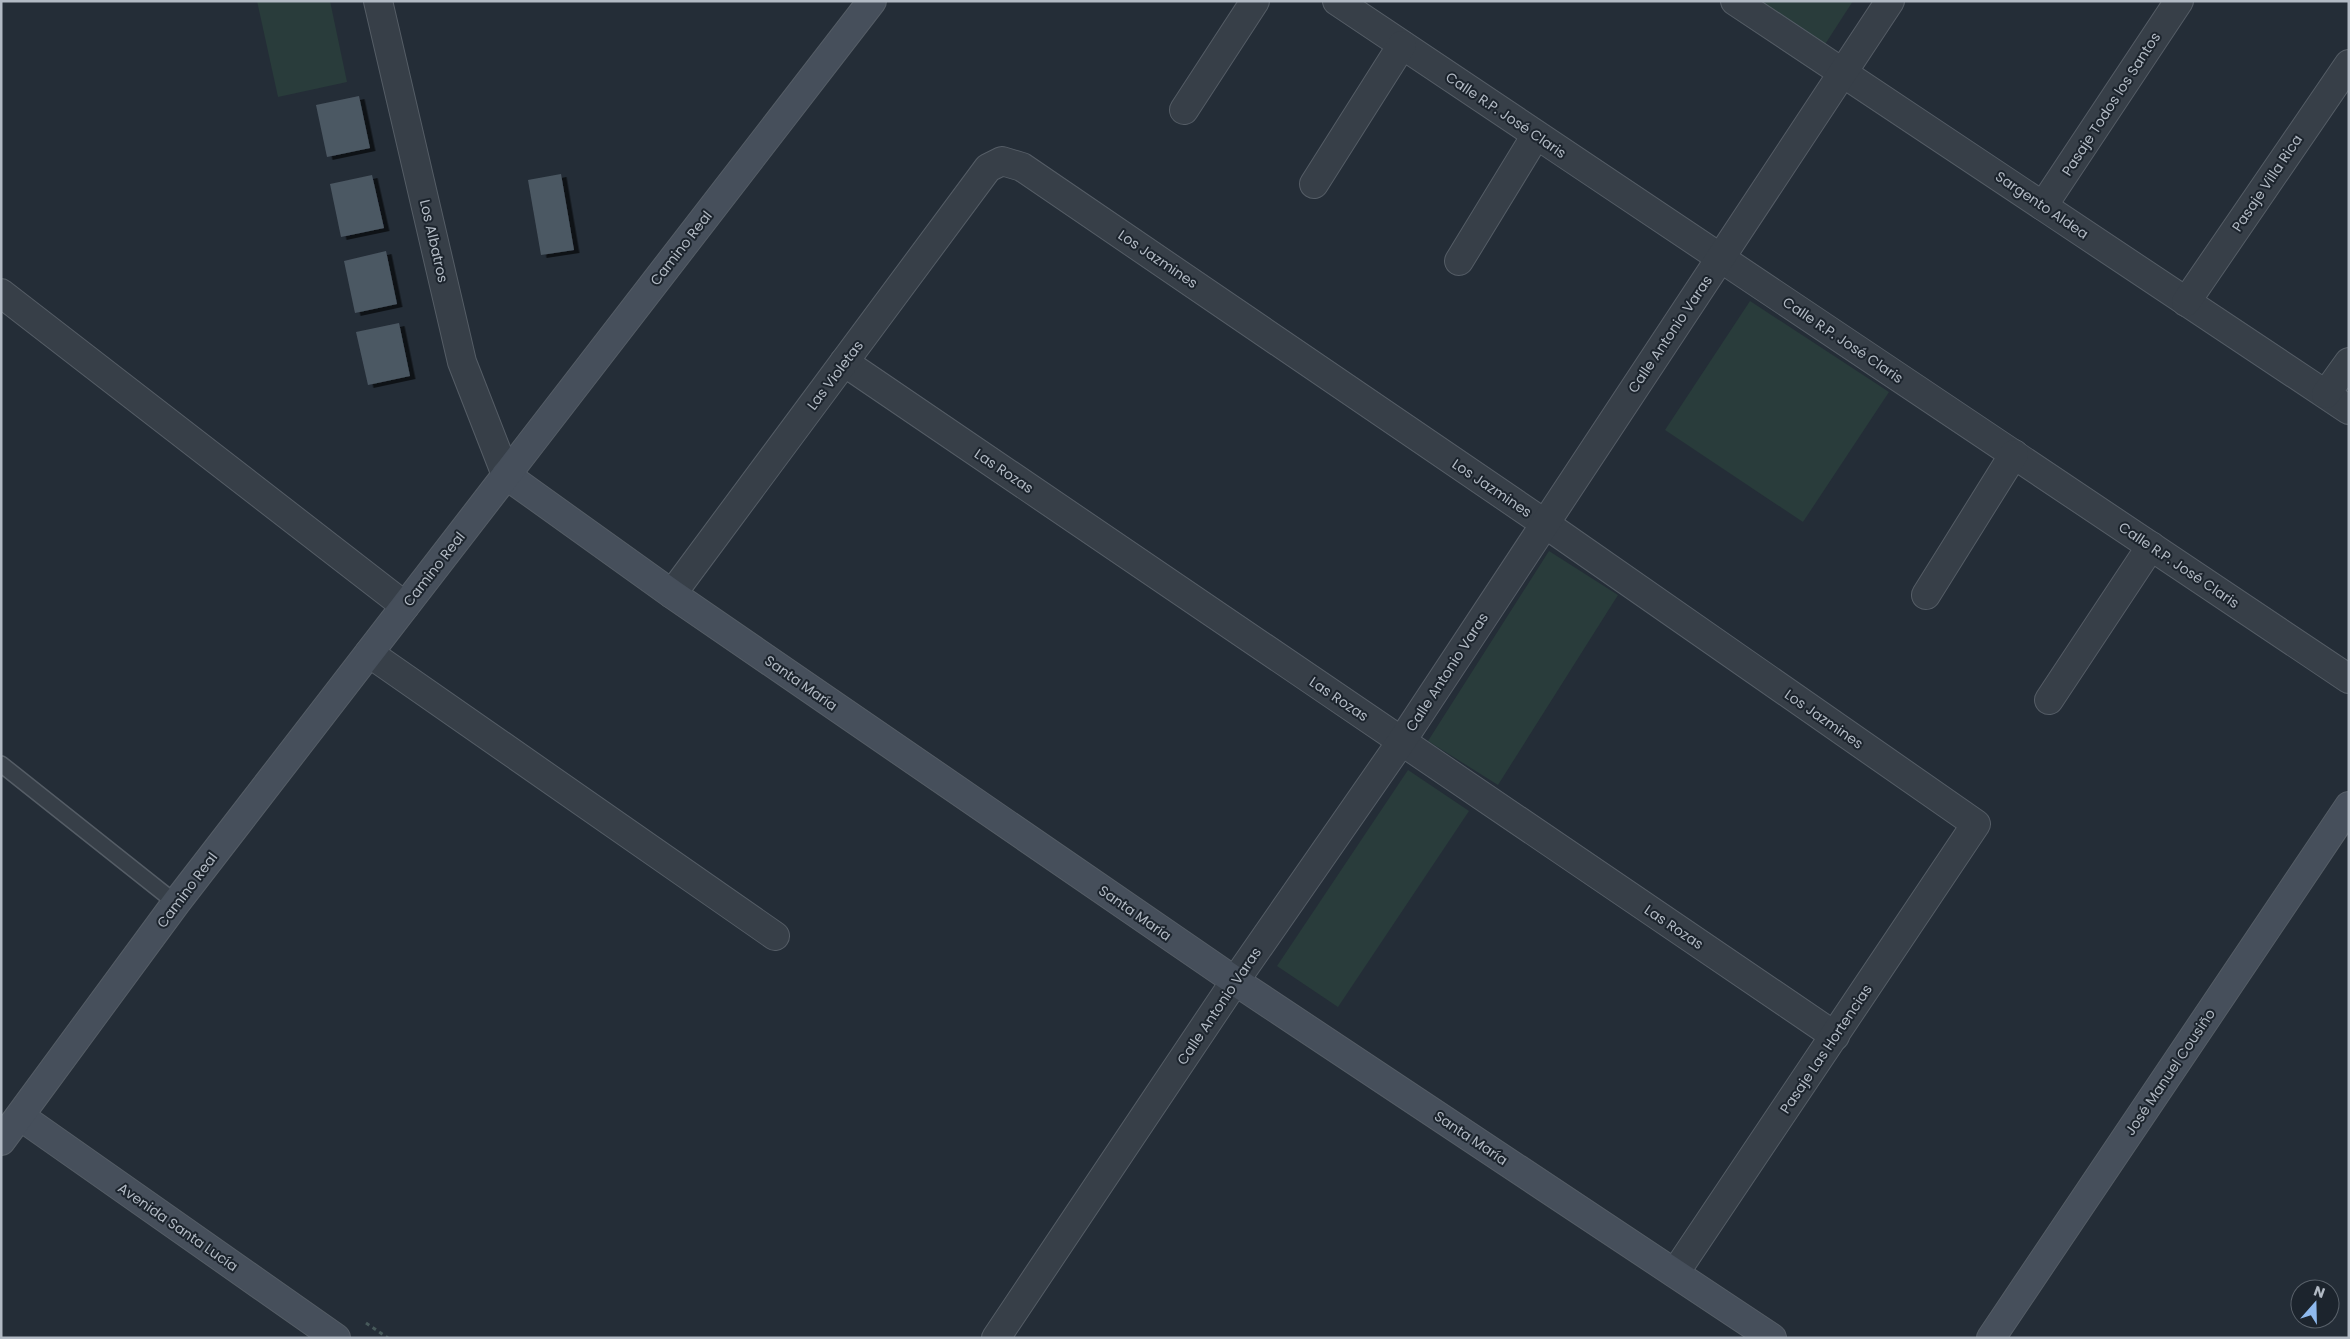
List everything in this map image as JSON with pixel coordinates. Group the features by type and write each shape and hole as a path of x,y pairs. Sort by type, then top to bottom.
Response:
{"street":[{"name":"Los Albatros","path":"378,1 462,362 506,475"},
{"name":"Camino Real","path":"1,1141 176,903 872,1"},
{"path":"1184,110 1254,1"},
{"name":"Calle R.P. José Claris","path":"1337,1 2349,679"},
{"name":"Sargento Aldea","path":"1735,1 2349,410"},
{"name":"Calle Antonio Varas","path":"996,1338 1235,981 1401,742 1890,1"},
{"name":"Pasaje Todos los Santos","path":"2043,206 2179,1"},
{"path":"1314,184 1402,45"},
{"name":"Pasaje Villa Rica","path":"2186,302 2349,64"},
{"path":"1458,261 1536,135"},
{"name":"Las Violetas","path":"672,594 988,168 1002,161"},
{"name":"Los Jazmines","path":"1002,161 1022,167 1544,523 1976,824"},
{"path":"1,293 405,606"},
{"name":"Las Rozas","path":"844,362 1835,1036"},
{"path":"2326,394 2349,362"},
{"path":"1926,595 2014,454"},
{"name":"Santa María","path":"506,475 672,594 1235,981 1772,1338"},
{"path":"2049,700 2151,546"},
{"path":"368,654 775,936"},
{"name":"José Manuel Cousiño","path":"1991,1338 2349,806"},
{"name":"Pasaje Las Hortencias","path":"1675,1273 1976,824"},
{"name":"Avenida Santa Lucía","path":"20,1116 336,1338"}],"lane":[{"path":"1,764 176,903"}],"green space":[{"path":"257,1 330,1 347,82 278,97"},
{"path":"1750,1 1853,1 1822,49"},
{"path":"1750,301 1889,392 1803,522 1665,430"},
{"path":"1549,551 1618,595 1498,785 1428,741"},
{"path":"1408,770 1469,811 1338,1007 1277,966"}],"building":[{"path":"359,96 370,148 327,157 316,105"},
{"path":"561,174 574,250 541,255 528,180"},
{"path":"372,175 384,228 341,237 330,184"},
{"path":"386,251 397,304 355,313 344,261"},
{"path":"399,323 410,376 368,385 356,332"}]}
